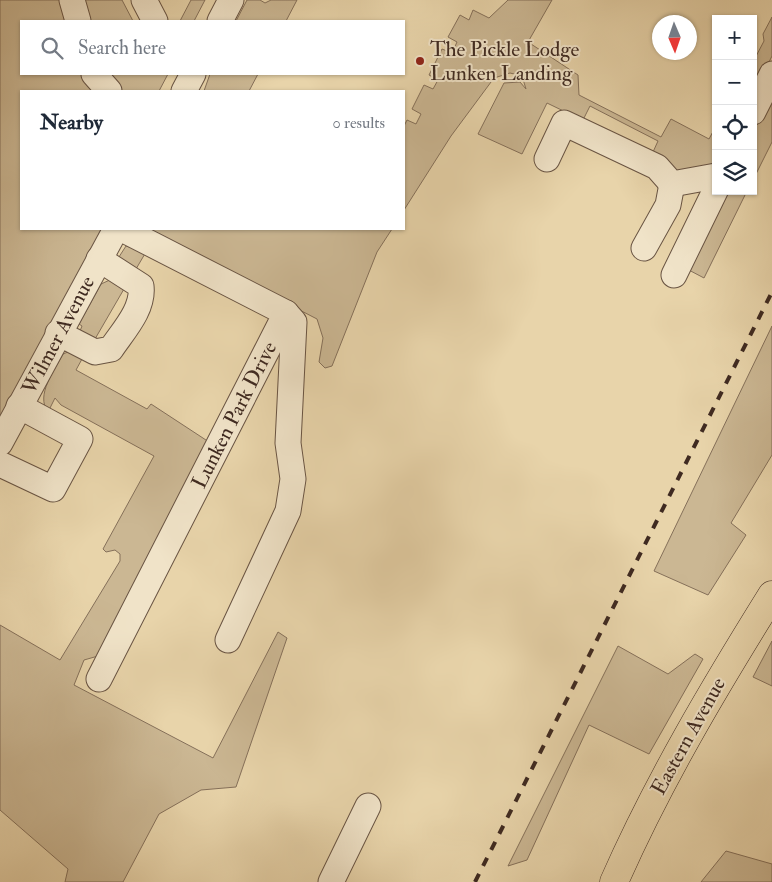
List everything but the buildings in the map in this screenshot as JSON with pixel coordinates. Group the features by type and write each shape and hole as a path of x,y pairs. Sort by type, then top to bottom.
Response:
{"main road":[{"name":"Eastern Avenue","path":"614,882 667,772 709,696 772,595"}],"street":[{"path":"72,0 78,20"},
{"path":"144,0 154,20"},
{"path":"221,20 231,0"},
{"path":"756,105 772,74"},
{"path":"95,75 108,90"},
{"path":"185,90 192,75"},
{"path":"547,159 564,123 657,167 672,184"},
{"path":"672,184 712,177"},
{"path":"644,248 668,205 672,184"},
{"path":"674,275 713,195"},
{"name":"Wilmer Avenue","path":"0,443 115,230"},
{"path":"124,230 286,313 294,322 288,443 292,479 288,511 228,640"},
{"path":"58,333 94,352 111,349 140,304 141,286 99,259"},
{"name":"Lunken Park Drive","path":"99,680 286,313"},
{"path":"0,464 53,489 80,439 19,406"},
{"path":"331,882 368,806"}],"shaded area":[{"path":"0,0 122,0 132,20 20,20 20,75 167,75 160,90 20,90 20,230 102,230 0,429"},
{"path":"191,0 205,0 195,20 181,20"},
{"path":"247,0 260,0 265,3 271,0 297,0 287,20 237,20"},
{"path":"508,0 552,0 528,42 578,75 579,95 661,137 671,119 709,139 712,133 712,165 677,174 653,152 658,141 590,106 584,118 580,119 547,103 522,154 478,134 504,83 520,82 526,89 522,76 510,73 494,78 451,136 405,208 405,124 407,120 416,124 421,114 412,109 424,85 433,89 438,80 429,75 442,49 452,53 457,42 448,37 460,15 469,20 473,10 489,18"},
{"path":"772,17 772,56 757,86 757,54 764,41 763,34"},
{"path":"210,75 257,75 250,90 204,90"},
{"path":"772,94 772,142 757,172 757,150 757,124"},
{"path":"721,195 745,195 704,278 685,268"},
{"path":"145,230 391,230 377,252 332,366 325,368 319,362 323,338 317,319"},
{"path":"126,246 146,252 136,269 117,260"},
{"path":"112,279 124,289 95,339 80,331 82,326 79,324 101,284"},
{"path":"772,326 772,455 731,523 746,535 708,595 654,571"},
{"path":"74,352 82,359 76,370 147,409 151,404 209,442 98,656 84,660 74,685 213,758 278,632 287,638 236,787 201,790 159,814 123,882 65,882 68,869 0,810 0,625 60,660 120,561 120,554 115,550 106,552 103,549 154,456 61,405 55,398 48,412 44,398 45,390 63,354"},
{"path":"772,641 772,686 753,677"},
{"path":"618,646 668,674 695,654 703,659 649,754 589,725 527,860 508,866"},
{"path":"726,851 772,864 772,882 701,882"}],"railway":[{"path":"475,882 772,292"}],"place":[{"name":"The Pickle Lodge Lunken Landing","path":"420,61"}]}
